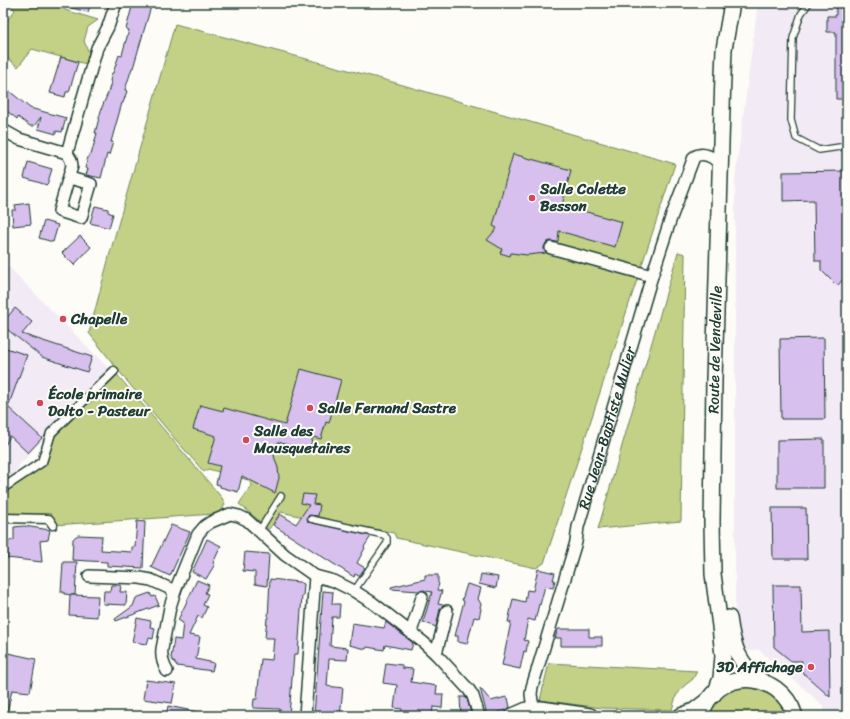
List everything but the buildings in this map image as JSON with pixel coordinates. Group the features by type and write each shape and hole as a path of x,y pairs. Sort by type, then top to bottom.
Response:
{"main road":[{"name":"Route de Vendeville","path":"701,716 704,708 722,678 723,656 713,574 712,530 714,380 724,55 732,3"},
{"name":"Route de Vendeville","path":"741,3 734,39 732,80 721,547 732,637 737,652 744,664 755,676 764,683 773,687 785,697 795,716"},
{"path":"681,716 694,711 725,686 734,682 749,680 764,683"},
{"path":"516,715 527,710 544,709 590,716"}],"street":[{"path":"67,153 95,52 108,27 116,3"},
{"path":"3,130 19,139 67,153 72,163 70,178"},
{"name":"Rue Jean-Baptiste Mulier","path":"532,710 531,691 576,542 578,527 652,276 671,218 693,159 699,154 704,154 713,158 720,164"},
{"path":"551,248 652,276"},
{"path":"3,488 42,462 51,433 114,371"},
{"path":"167,671 164,667 162,655 170,607 175,591 198,534 211,522 230,514 247,520 285,555 315,576 334,581 354,591 373,603 411,632 436,654 469,690 473,696 479,716"},
{"path":"3,518 49,519 53,525"},
{"path":"89,576 140,578 151,580 175,591"},
{"path":"306,716 315,576"},
{"path":"411,632 422,597"},
{"path":"436,654 447,611"}],"lane":[{"path":"809,3 801,14 793,38 790,120 796,138 819,150 847,146"},
{"path":"259,531 281,496"},
{"path":"311,519 384,535 387,538 387,543 354,591"}],"shaded area":[{"path":"758,3 847,3 847,716 824,716 824,706 758,649 745,652 735,634 735,179"},
{"name":"École primaire Dolto - Pasteur","path":"3,261 110,370 19,465 15,477 3,485"}],"green space":[{"path":"8,3 60,3 65,10 98,20 88,27 84,41 89,53 86,64 32,49 18,67 3,54 3,26 15,10"},
{"path":"175,24 382,79 675,164 544,563 536,568 396,538 394,533 332,520 281,512 269,529 239,504 252,485 248,480 208,469 204,472 145,404 89,333 110,253"},
{"path":"678,252 685,254 681,521 598,529"},
{"path":"114,371 222,498 225,504 221,512 213,514 53,525 49,519 3,518 3,488 42,462 51,433"},
{"path":"549,663 697,671 693,679 684,686 676,696 672,710 602,708 540,700"},
{"path":"743,687 756,687 768,692 782,704 787,716 708,716 714,704 721,697 730,691"}],"place":[{"name":"Salle Colette Besson","path":"532,198"},
{"name":"Chapelle","path":"63,319"},
{"name":"École primaire Dolto - Pasteur","path":"40,403"},
{"name":"Salle Fernand Sastre","path":"310,408"},
{"name":"Salle des Mousquetaires","path":"246,440"},
{"name":"3D Affichage","path":"811,667"}]}
